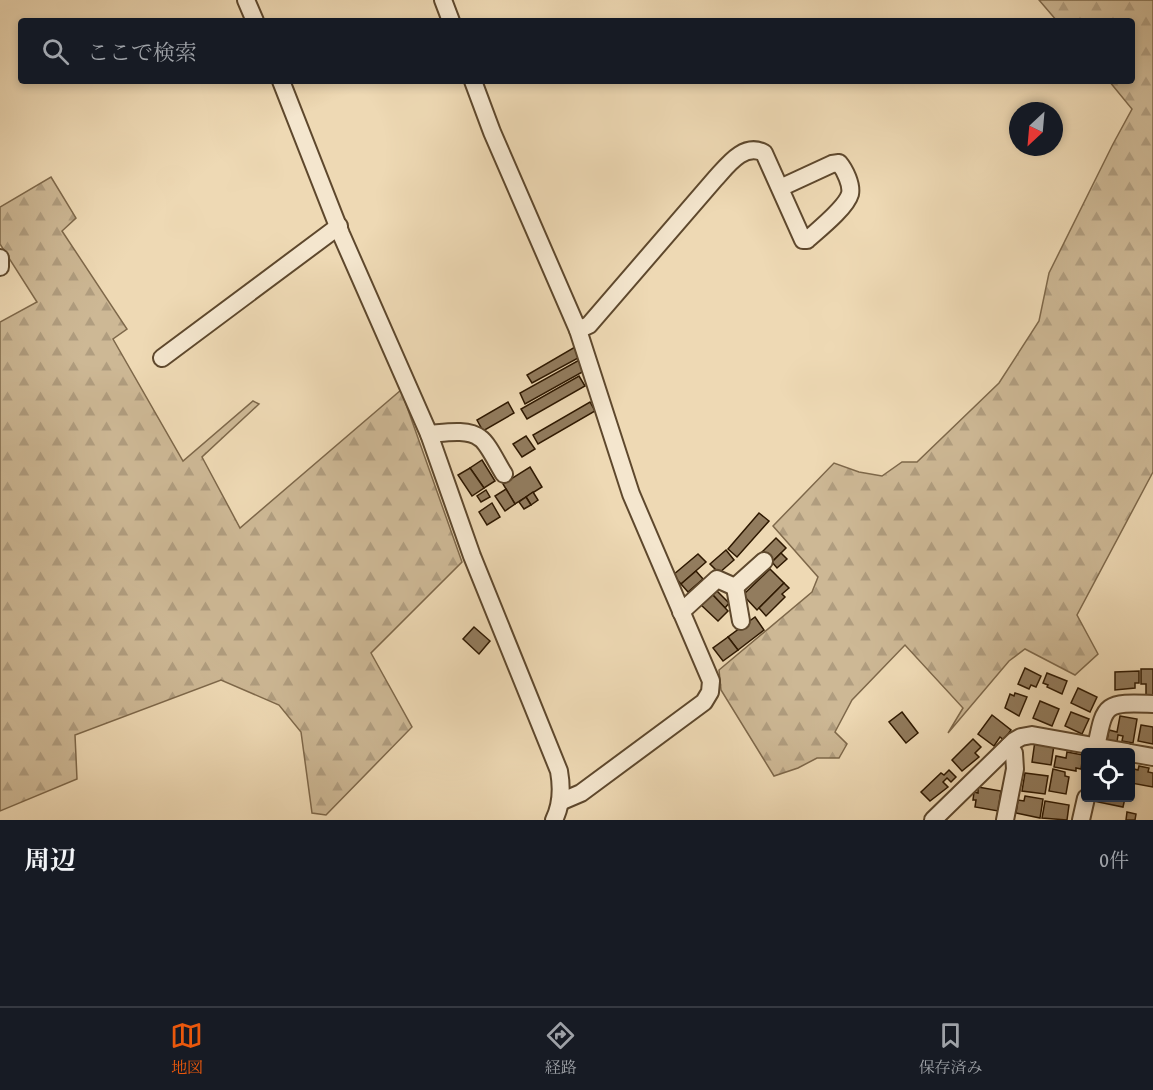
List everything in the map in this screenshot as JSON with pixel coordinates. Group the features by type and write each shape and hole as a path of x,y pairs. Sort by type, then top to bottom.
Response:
{"street":[{"path":"246,0 254,18"},
{"path":"443,0 450,18"},
{"path":"282,84 339,226 429,434 472,556 559,771 560,802 554,820"},
{"path":"474,84 492,132 578,330 631,494 711,681 710,692 704,702 581,793 560,802"},
{"path":"578,330 589,325 734,159 746,152 754,149 764,153 803,240 807,240 844,204 850,194 846,176 839,164 832,164 780,188"},
{"path":"162,358 339,226"},
{"path":"0,258 0,267"},
{"path":"429,434 459,433 481,438 504,474"},
{"path":"735,587 764,561"},
{"path":"681,612 717,579 735,587"},
{"path":"735,587 741,621"},
{"path":"1095,748 1100,724 1112,705 1120,703 1153,704"},
{"path":"933,820 1021,737 1032,735 1087,748"},
{"path":"1005,820 1015,769 1014,753 1009,746"},
{"path":"1135,754 1153,757"},
{"path":"1081,820 1085,802"}],"green space":[{"path":"1039,0 1153,0 1153,472 1077,615 1098,654 1075,675 1025,649 1009,661 948,733 963,708 905,645 852,700 835,732 847,744 839,758 817,758 798,768 774,776 721,690 719,670 812,592 818,577 773,526 834,463 859,472 882,476 902,462 917,462 999,383 1039,321 1049,273 1132,109 1111,84 1135,84 1135,18 1054,18"},
{"path":"51,177 76,218 62,231 127,329 113,339 183,461 253,401 259,404 202,457 240,528 401,390 462,562 371,653 412,727 326,815 312,813 301,732 279,705 221,680 75,735 77,779 0,811 0,322 37,302 0,244 0,207"}],"building":[{"path":"575,347 580,357 532,383 527,375"},
{"path":"581,359 586,370 525,404 520,393"},
{"path":"579,376 585,386 527,419 521,409"},
{"path":"508,402 514,413 483,431 477,420"},
{"path":"590,402 595,411 538,444 533,435"},
{"path":"526,436 535,449 522,457 513,444"},
{"path":"482,460 495,481 484,488 470,468"},
{"path":"530,467 542,487 515,504 503,484"},
{"path":"470,468 484,488 472,496 458,475"},
{"path":"506,489 515,504 505,511 495,496"},
{"path":"486,490 490,497 481,502 477,496"},
{"path":"533,492 538,500 531,505 526,497"},
{"path":"526,497 531,505 524,509 519,502"},
{"path":"492,503 500,517 487,525 479,512"},
{"path":"759,513 769,521 737,557 728,549"},
{"path":"776,538 786,548 772,562 762,552"},
{"path":"726,550 734,560 719,573 710,564"},
{"path":"781,553 787,559 777,568 772,562"},
{"path":"698,554 706,562 681,584 673,575"},
{"path":"770,569 784,583 757,610 743,595"},
{"path":"696,571 703,579 688,592 681,584"},
{"path":"784,583 789,588 782,594 785,597 766,616 759,608"},
{"path":"715,589 729,603 725,608 711,593"},
{"path":"711,593 728,611 718,621 700,604"},
{"path":"755,617 764,630 738,650 728,637"},
{"path":"474,627 490,641 479,654 463,639"},
{"path":"728,637 738,650 723,661 713,648"},
{"path":"1025,668 1041,676 1036,687 1031,685 1029,689 1018,684"},
{"path":"1141,669 1153,669 1153,695 1146,696 1146,684 1141,684"},
{"path":"1139,671 1139,683 1135,683 1135,688 1115,690 1115,672"},
{"path":"1047,673 1067,681 1062,694 1043,683"},
{"path":"1078,688 1097,697 1090,712 1071,703"},
{"path":"1015,693 1027,697 1019,716 1005,708 1010,694 1014,696"},
{"path":"1040,701 1059,709 1052,726 1033,718"},
{"path":"902,712 918,733 906,743 889,722"},
{"path":"1071,712 1089,719 1082,734 1065,726"},
{"path":"992,715 1011,730 1004,740 1000,737 994,746 978,734"},
{"path":"1120,716 1137,719 1133,743 1122,741 1123,736 1118,735 1117,742 1107,740 1109,730 1117,732"},
{"path":"1141,725 1153,727 1153,744 1138,741"},
{"path":"973,739 981,747 975,753 979,757 962,771 952,760"},
{"path":"1035,741 1054,745 1051,765 1032,762"},
{"path":"1067,752 1081,755 1081,769 1076,768 1076,771 1054,767 1056,756 1066,758"},
{"path":"1139,766 1149,768 1148,772 1153,773 1153,787 1135,784 1135,769 1138,770"},
{"path":"1053,769 1065,772 1065,776 1069,777 1066,794 1049,791"},
{"path":"949,770 956,777 951,782 947,778 943,782 948,787 930,801 921,792 941,773 944,775"},
{"path":"1025,773 1048,776 1045,794 1022,791"},
{"path":"978,787 1001,791 998,811 975,807 974,792 978,793"},
{"path":"1025,796 1043,799 1040,818 1016,813 1018,800 1024,801"},
{"path":"1045,801 1069,805 1067,820 1042,818"},
{"path":"1098,802 1124,802 1123,807"},
{"path":"1127,812 1136,814 1135,820 1126,820"}]}
